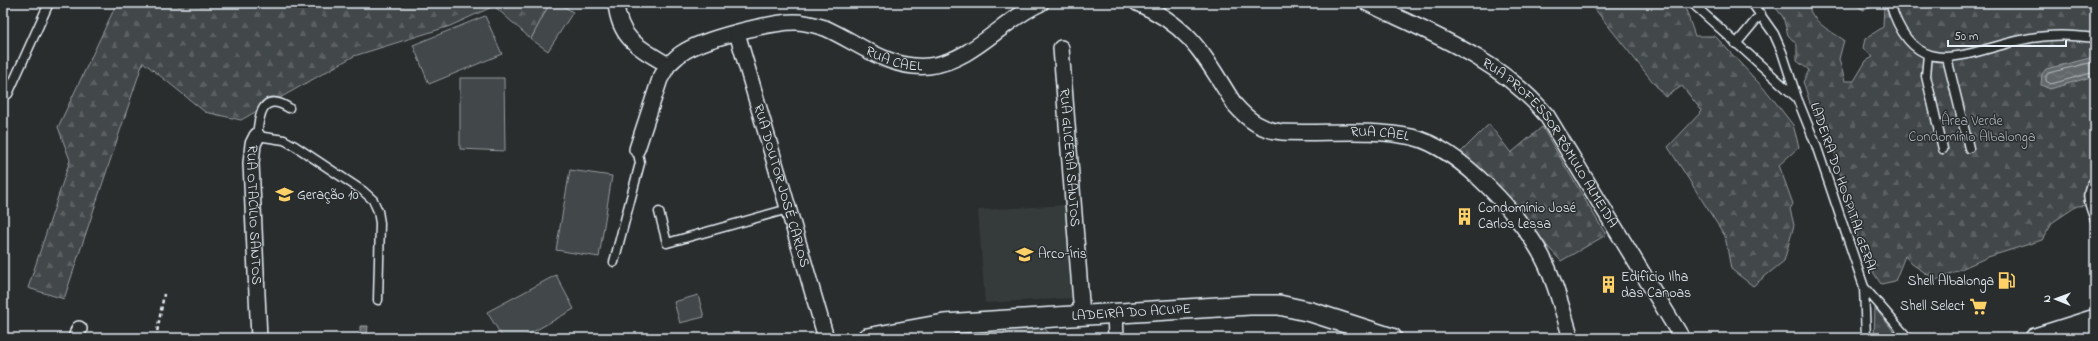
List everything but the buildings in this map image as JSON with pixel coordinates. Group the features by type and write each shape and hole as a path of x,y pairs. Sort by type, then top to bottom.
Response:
{"street":[{"path":"616,3 622,28 629,39 639,48 668,65"},
{"name":"RUA CAEL","path":"737,33 780,23 810,23 840,35 881,58 907,65 928,66 941,64 964,54 1020,14 1041,3"},
{"name":"RUA CAEL","path":"1137,3 1167,19 1190,38 1235,105 1244,115 1257,125 1268,130 1282,132 1369,132 1415,138 1435,147 1477,176 1500,200 1535,243 1546,264 1572,338"},
{"name":"RUA PROFESSOR RÔMULO ALMEIDA","path":"1367,3 1481,59 1504,74 1536,102 1547,116 1682,338"},
{"path":"637,149 660,79 668,65 683,52 704,43 737,33"},
{"name":"RUA DOUTOR JOSÉ CARLOS","path":"737,33 826,338"},
{"name":"RUA GLICÉRIA SANTOS","path":"1061,48 1082,315"},
{"name":"RUA OTACÍLIO SANTOS","path":"257,136 253,144 251,163 259,338"},
{"name":"LADEIRA DO ACUPE","path":"867,338 946,331 1115,312 1250,305 1279,305 1311,312 1392,338"},
{"path":"1115,312 1116,338"},
{"path":"2035,338 2095,319"}],"lane":[{"path":"3,92 8,94 49,3"},
{"name":"LADEIRA DO HOSPITAL GERAL","path":"1692,3 1797,98"},
{"name":"LADEIRA DO HOSPITAL GERAL","path":"1752,3 1774,34 1816,145 1864,287 1866,338"},
{"path":"1890,3 1899,26 1910,41 1928,54 1947,58 1960,57 2030,38 2077,35 2095,38"},
{"path":"1736,44 1761,14"},
{"path":"1928,54 1926,76 1944,149"},
{"path":"1947,58 1969,148"},
{"path":"257,136 261,111 266,105 272,102 279,102 289,108"},
{"name":"RUA OTACÍLIO SANTOS","path":"257,136 284,140 295,146 363,191 373,200 378,211 380,223 378,300"},
{"path":"614,262 640,163 637,149"},
{"path":"2095,180 2088,193 2087,202 2095,220"},
{"path":"659,212 667,243 788,209"},
{"name":"LADEIRA DO HOSPITAL GERAL","path":"1864,287 1908,338"}],"path":[{"path":"156,338 164,294"}],"shaded area":[{"name":"Arco-Íris","path":"1066,205 1072,298 985,303 978,210"}],"green space":[{"path":"117,3 550,3 531,39 494,6 450,26 354,56 241,120 205,112 143,62 64,299 28,288 70,160 58,127"},
{"path":"550,3 558,3 573,12 548,51 531,39"},
{"path":"1590,3 1678,3 1686,10 1695,36 1715,36 1769,94 1793,125 1799,147 1779,165 1793,204 1790,209 1794,225 1784,261 1753,286 1731,269 1725,236 1668,147 1702,111 1682,86 1665,97"},
{"name":"Área Verde Condomínio Albalonga","path":"1772,3 1808,3 1810,10 1817,20 1827,29 1844,40 1839,59 1845,81 1854,81 1866,61 1873,57 1863,48 1865,39 1883,27 1884,4 1863,10 1854,3 2095,3 2095,205 2077,206 2053,222 2042,240 1988,257 1936,280 1912,264 1905,256 1895,281 1881,284 1862,250 1855,231 1830,132 1818,120 1810,104 1803,82 1809,70 1797,61 1797,45 1788,35 1783,17"},
{"path":"485,16 502,54 429,84 413,45"},
{"path":"460,78 504,78 505,151 460,149"},
{"path":"1489,124 1511,153 1542,127 1606,235 1561,261 1460,153"},
{"path":"570,170 612,176 599,257 556,250"},
{"path":"556,275 574,309 522,338 503,338 487,312"},
{"path":"698,295 704,317 680,323 674,302"},
{"path":"1875,308 1899,338 1874,338"},
{"path":"1044,328 1054,338 1005,338 1004,330"}],"water":[{"path":"2090,58 2095,60 2094,76 2050,89 2041,85 2042,74 2046,69"},
{"path":"360,326 368,326 367,338 360,338"}],"place":[{"name":"Geração 10","path":"284,195"},
{"name":"Condomínio José Carlos Lessa","path":"1465,216"},
{"name":"Arco-Íris","path":"1025,254"},
{"name":"Shell Albalonga","path":"2007,281"},
{"name":"Edifício Ilha das Canoas","path":"1608,285"},
{"name":"Shell Select","path":"1978,306"}]}
